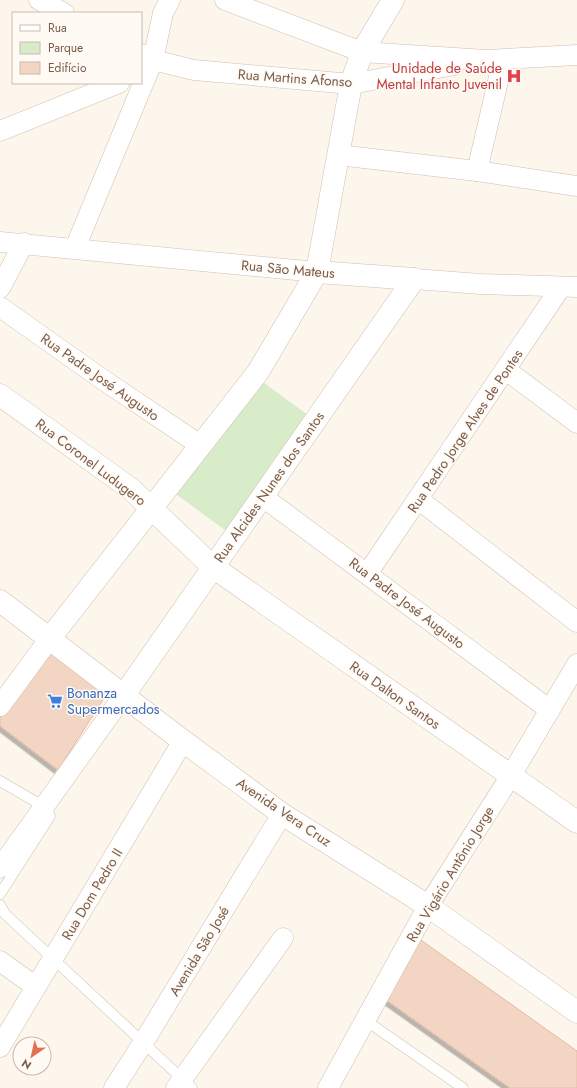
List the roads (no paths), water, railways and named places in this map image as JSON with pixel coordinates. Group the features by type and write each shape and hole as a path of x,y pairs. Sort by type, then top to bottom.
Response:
{"main road":[{"path":"50,638 258,372 317,272 351,84 362,52 393,0"},
{"name":"Rua São Mateus","path":"317,272 414,279"},
{"name":"Rua Alcides Nunes dos Santos","path":"124,695 414,279"},
{"name":"Rua Coronel Ludugero","path":"0,395 131,489 213,567"},
{"name":"Rua Dalton Santos","path":"213,567 510,777 577,822"},
{"name":"Avenida Vera Cruz","path":"0,601 183,741 282,814 428,906 577,1012"}],"street":[{"path":"39,0 62,12"},
{"path":"142,75 163,13 170,0"},
{"name":"Rua Martins Afonso","path":"225,0 362,52 495,60"},
{"name":"Rua Martins Afonso","path":"146,65 351,84 495,60 577,55"},
{"path":"477,171 495,60"},
{"path":"0,131 117,84"},
{"path":"75,248 139,84"},
{"path":"338,154 477,171 577,186"},
{"name":"Rua São Mateus","path":"0,242 24,243 317,272"},
{"path":"0,288 24,243"},
{"name":"Rua São Mateus","path":"414,279 569,287"},
{"name":"Rua Pedro Jorge Alves de Pontes","path":"367,574 506,370 569,287"},
{"name":"Rua Padre José Augusto","path":"0,307 102,379 200,445"},
{"path":"506,370 577,423"},
{"name":"Rua Padre José Augusto","path":"263,497 550,710"},
{"path":"418,500 577,622"},
{"path":"0,706 50,638"},
{"name":"Rua Vigário Antônio Jorge","path":"328,1088 428,906 510,777 577,664"},
{"path":"0,868 124,695"},
{"name":"Rua Dom Pedro II","path":"0,1047 183,741"},
{"name":"Avenida São José","path":"124,1084 144,1043 282,814"},
{"path":"184,1085 283,938"},
{"path":"0,961 36,987"}],"lane":[{"path":"0,781 43,806 48,811 50,816 47,823 0,894"},
{"path":"0,905 5,914 144,1043 184,1085"},
{"path":"366,1020 463,1088"}],"place":[{"name":"Unidade de Saúde Mental Infanto Juvenil","path":"514,76"},
{"name":"Bonanza Supermercados","path":"55,701"}]}
